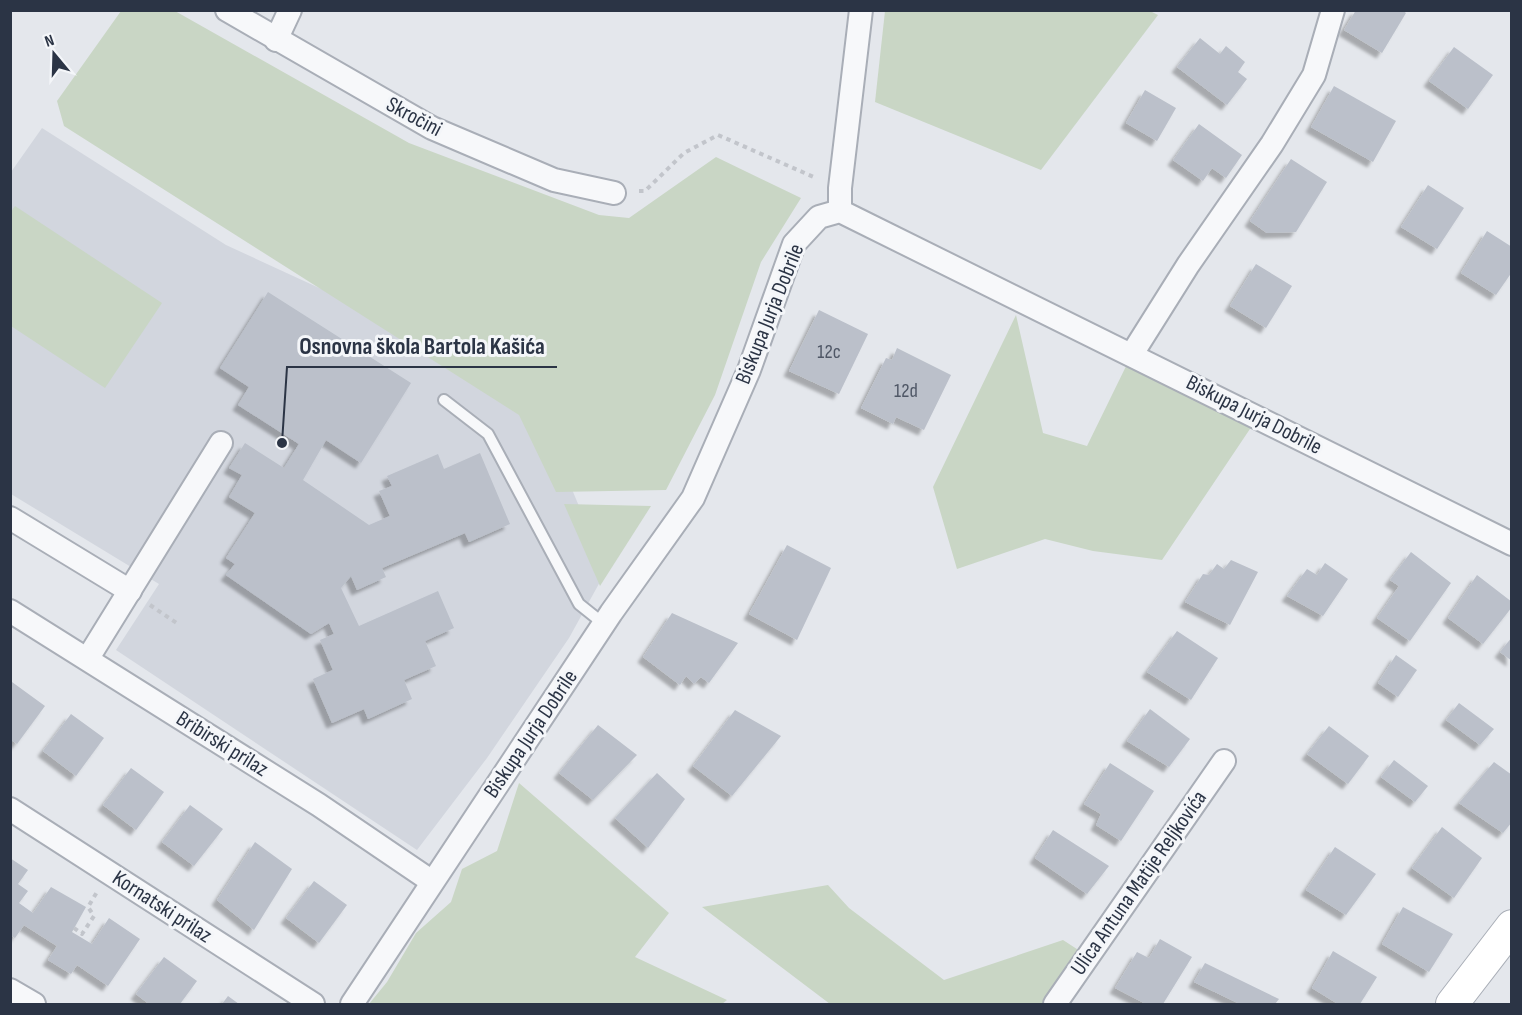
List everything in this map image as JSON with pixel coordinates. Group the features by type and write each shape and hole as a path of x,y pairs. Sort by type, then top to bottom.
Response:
{"street":[{"name":"Skročini","path":"227,10 432,128 554,180 614,193"},
{"path":"276,40 290,10"},
{"path":"840,211 840,188 861,10"},
{"path":"1131,354 1188,265 1272,144 1314,75 1334,10"},
{"name":"Biskupa Jurja Dobrile","path":"352,1005 431,881 604,624 693,498 749,369 794,244 819,217 840,211 1512,544"},
{"path":"88,658 221,443"},
{"path":"10,518 130,591"},
{"name":"Bribirski prilaz","path":"10,611 320,805 431,881"},
{"name":"Ulica Antuna Matije Reljkovića","path":"1055,1005 1224,761"},
{"name":"Kornatski prilaz","path":"10,809 314,1005"},
{"path":"1452,1005 1512,926"},
{"path":"10,990 34,1005"}],"lane":[{"path":"444,400 488,434 579,604 604,624"}],"path":[{"path":"614,193 645,191 684,153 718,135 840,188"},
{"path":"130,591 178,624"},
{"path":"74,928 82,934 94,916 88,907 99,889"}],"shaded area":[{"path":"42,128 226,245 465,355 531,391 606,571 569,638 487,758 417,850 116,650 159,584 11,494 11,172"}],"green space":[{"path":"1148,10 1158,15 1041,170 875,102 885,11"},
{"path":"121,11 175,11 409,143 599,215 629,218 716,157 801,198 761,262 715,395 666,490 556,492 519,415 64,126 57,101"},
{"path":"15,206 162,303 105,388 11,326 10,213"},
{"path":"1016,315 1043,433 1087,446 1132,354 1258,417 1162,560 1093,551 1045,539 957,569 933,487"},
{"path":"564,504 651,506 600,586"},
{"path":"519,783 669,913 635,957 727,1000 722,1004 369,1004 387,982 416,933 451,902 462,869 497,851"},
{"path":"828,885 849,908 944,980 1063,940 1083,953 1047,1004 830,1004 702,907"}],"building":[{"path":"1356,10 1402,10 1406,13 1382,53 1344,30"},
{"path":"1200,38 1220,54 1226,46 1245,62 1238,72 1247,79 1227,105 1177,67"},
{"path":"1454,47 1493,75 1468,109 1429,81"},
{"path":"1334,86 1396,121 1373,162 1311,127"},
{"path":"1145,90 1176,108 1157,141 1126,123"},
{"path":"1199,124 1242,155 1226,178 1212,168 1203,181 1173,160"},
{"path":"1291,159 1327,182 1296,232 1267,233 1250,221"},
{"path":"1428,185 1464,208 1437,249 1401,227"},
{"path":"1487,231 1512,247 1512,272 1496,295 1461,273"},
{"path":"1256,264 1292,286 1266,328 1230,306"},
{"path":"268,292 411,383 361,463 326,440 303,480 369,525 390,516 379,491 392,486 387,476 438,454 444,469 480,453 510,524 469,542 465,533 382,568 386,577 357,590 351,576 341,588 359,626 438,591 454,628 425,641 436,666 404,680 412,699 368,719 364,709 332,723 313,679 333,670 320,640 334,634 329,623 311,634 226,575 235,564 226,558 255,513 229,497 242,475 229,468 245,443 284,468 299,444 238,405 249,387 220,368"},
{"path":"819,310 868,334 839,394 789,371"},
{"path":"897,348 951,375 924,430 896,417 893,424 861,408 886,358 892,360"},
{"path":"787,545 831,568 797,640 749,614"},
{"path":"1411,552 1451,583 1410,641 1377,618 1399,586 1390,580"},
{"path":"1231,560 1258,572 1230,625 1185,602 1203,574 1209,575 1217,564 1224,569"},
{"path":"1325,563 1348,579 1323,616 1287,596 1307,569 1317,575"},
{"path":"1477,575 1512,602 1512,607 1483,644 1448,618"},
{"path":"672,613 738,643 709,683 701,677 694,684 686,676 680,685 643,657"},
{"path":"1177,631 1218,658 1191,700 1147,672"},
{"path":"1512,637 1512,661 1500,652"},
{"path":"1396,655 1417,670 1398,697 1378,683"},
{"path":"12,682 45,706 17,744 10,739"},
{"path":"1459,703 1494,729 1480,745 1446,720"},
{"path":"1150,709 1190,739 1169,767 1127,741"},
{"path":"735,710 781,736 732,796 693,766"},
{"path":"71,714 104,738 76,776 43,751"},
{"path":"598,725 637,755 593,800 559,773"},
{"path":"1329,726 1369,756 1348,784 1307,754"},
{"path":"1394,760 1428,786 1415,802 1381,777"},
{"path":"1494,762 1512,775 1512,822 1503,833 1459,803"},
{"path":"1110,763 1154,791 1121,841 1096,825 1101,814 1084,804"},
{"path":"131,768 164,792 136,830 103,805"},
{"path":"657,773 685,799 648,848 615,818"},
{"path":"190,805 223,829 194,866 162,842"},
{"path":"1442,827 1482,858 1454,898 1412,868"},
{"path":"1053,830 1109,866 1087,894 1035,858"},
{"path":"255,842 292,869 254,930 217,900"},
{"path":"1335,847 1376,874 1346,915 1306,890"},
{"path":"10,858 28,870 18,884 28,891 19,903 33,913 51,887 86,907 72,932 92,944 109,918 140,939 108,986 77,965 71,974 48,960 57,946 24,925 15,938 10,935"},
{"path":"314,881 347,905 319,943 286,918"},
{"path":"1403,907 1453,934 1429,972 1382,944"},
{"path":"1160,939 1192,957 1163,1004 1146,1004 1115,988 1137,952 1149,958"},
{"path":"1333,951 1377,977 1360,1004 1338,1004 1312,988"},
{"path":"164,957 197,981 180,1004 149,1004 136,994"},
{"path":"1205,963 1279,999 1275,1004 1240,1004 1194,982"},
{"path":"228,996 239,1004 222,1004"}],"place":[{"name":"Osnovna škola Bartola Kašića","path":"282,443"}]}
